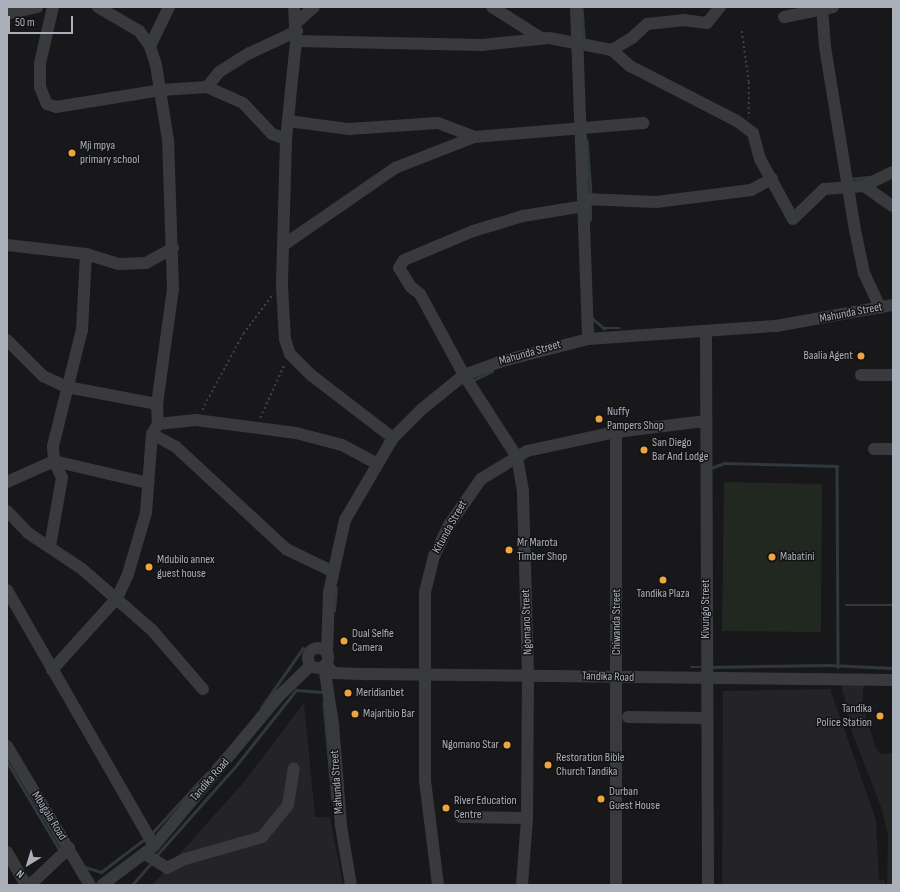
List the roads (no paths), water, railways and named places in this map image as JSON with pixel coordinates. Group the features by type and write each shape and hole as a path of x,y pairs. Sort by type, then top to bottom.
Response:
{"street":[{"path":"7,14 37,7"},
{"path":"53,7 40,63 40,87 47,104 56,107 161,90 207,87 243,102 272,134 286,139"},
{"path":"52,670 117,598 146,513 148,483 156,429 157,404 168,348 173,248 168,140 161,90 150,46 139,31 98,7"},
{"path":"150,46 169,7"},
{"path":"294,7 296,32 286,139 282,286 290,354 393,438"},
{"path":"296,32 314,7"},
{"path":"492,7 541,38"},
{"path":"576,7 583,126 588,339"},
{"path":"612,50 632,38 647,24 683,20 707,23 720,7"},
{"path":"784,17 826,8 825,47 864,273 880,307"},
{"path":"207,87 219,72 250,53 296,32 482,44 521,43 541,38 578,43 612,50 630,66 737,121 753,133 760,159 793,219 824,189 849,185 864,186 893,172"},
{"path":"288,121 349,129 438,123 474,137"},
{"path":"284,244 395,168 474,137 583,126 643,123"},
{"path":"585,202 656,202 751,190 772,179"},
{"path":"864,186 893,206"},
{"name":"Ngomano Street","path":"522,885 527,818 528,674 523,491 517,457 464,375 420,294 400,274 400,265 473,231 522,216 585,202"},
{"path":"7,245 86,254 119,264 146,263 173,248"},
{"path":"50,546 62,478 54,461 53,446 82,330 86,254"},
{"name":"Mahunda Street","path":"327,653 327,625 332,571 344,520 376,463 393,438 422,409 464,375 551,347 588,339 706,332 810,321 893,305"},
{"name":"Kivungo Street","path":"706,332 706,680 708,885"},
{"path":"7,340 43,376 67,387 157,404"},
{"path":"861,375 893,375"},
{"path":"156,429 196,420 257,427 342,445 376,463"},
{"name":"Kitunda Street","path":"438,885 425,780 422,674 425,592 434,556 473,487 517,457 554,443 616,432 706,421"},
{"path":"156,429 286,549 332,571"},
{"name":"Chiwanda Street","path":"616,432 616,885"},
{"path":"874,449 893,449"},
{"path":"7,482 54,461 148,483"},
{"path":"7,511 28,533 50,546 117,598 152,630 203,689"},
{"path":"7,590 149,850 167,868 185,859 262,837 288,805 294,768"},
{"path":"311,650 320,648 327,653 325,666 318,669 310,666 308,658 311,650 327,625"},
{"name":"Tandika Road","path":"102,885 149,850 278,698 310,666"},
{"name":"Mahunda Street","path":"325,666 336,788 351,885"},
{"name":"Tandika Road","path":"325,666 334,672 528,674 706,680 893,680"},
{"path":"628,717 707,718"},
{"name":"Mbagala Road","path":"7,746 90,885"},
{"path":"461,817 527,818"},
{"path":"30,885 69,848"},
{"path":"7,852 26,885"}],"waterway":[{"path":"582,7 584,37"},
{"path":"587,140 591,193"},
{"path":"850,179 870,177"},
{"path":"590,207 590,220"},
{"path":"592,318 604,328 620,328"},
{"path":"471,381 492,371"},
{"path":"711,468 724,463 837,466 838,667"},
{"path":"334,611 336,588"},
{"path":"846,605 893,605"},
{"path":"261,708 303,648"},
{"path":"331,665 332,654"},
{"path":"710,667 829,665 893,668"},
{"path":"691,667 700,667"},
{"path":"155,857 235,767 296,690 323,692"},
{"path":"324,703 333,802"},
{"path":"213,766 225,753"},
{"path":"7,761 61,852"},
{"path":"152,833 207,773"},
{"path":"85,867 101,872 146,838"},
{"path":"132,885 151,863"}],"place":[{"name":"Mji mpya primary school","path":"72,153"},
{"name":"Baalia Agent","path":"861,356"},
{"name":"Nuffy Pampers Shop","path":"599,419"},
{"name":"San Diego Bar And Lodge","path":"644,450"},
{"name":"Mr Marota Timber Shop","path":"509,550"},
{"name":"Mabatini","path":"772,557"},
{"name":"Mdubilo annex guest house","path":"149,567"},
{"name":"Tandika Plaza","path":"663,580"},
{"name":"Dual Selfie Camera","path":"344,641"},
{"name":"Meridianbet","path":"348,693"},
{"name":"Majaribio Bar","path":"355,714"},
{"name":"Tandika Police Station","path":"880,716"},
{"name":"Ngomano Star","path":"507,745"},
{"name":"Restoration Bible Church Tandika","path":"548,765"},
{"name":"Durban Guest House","path":"601,799"},
{"name":"River Education Centre","path":"446,808"}]}
